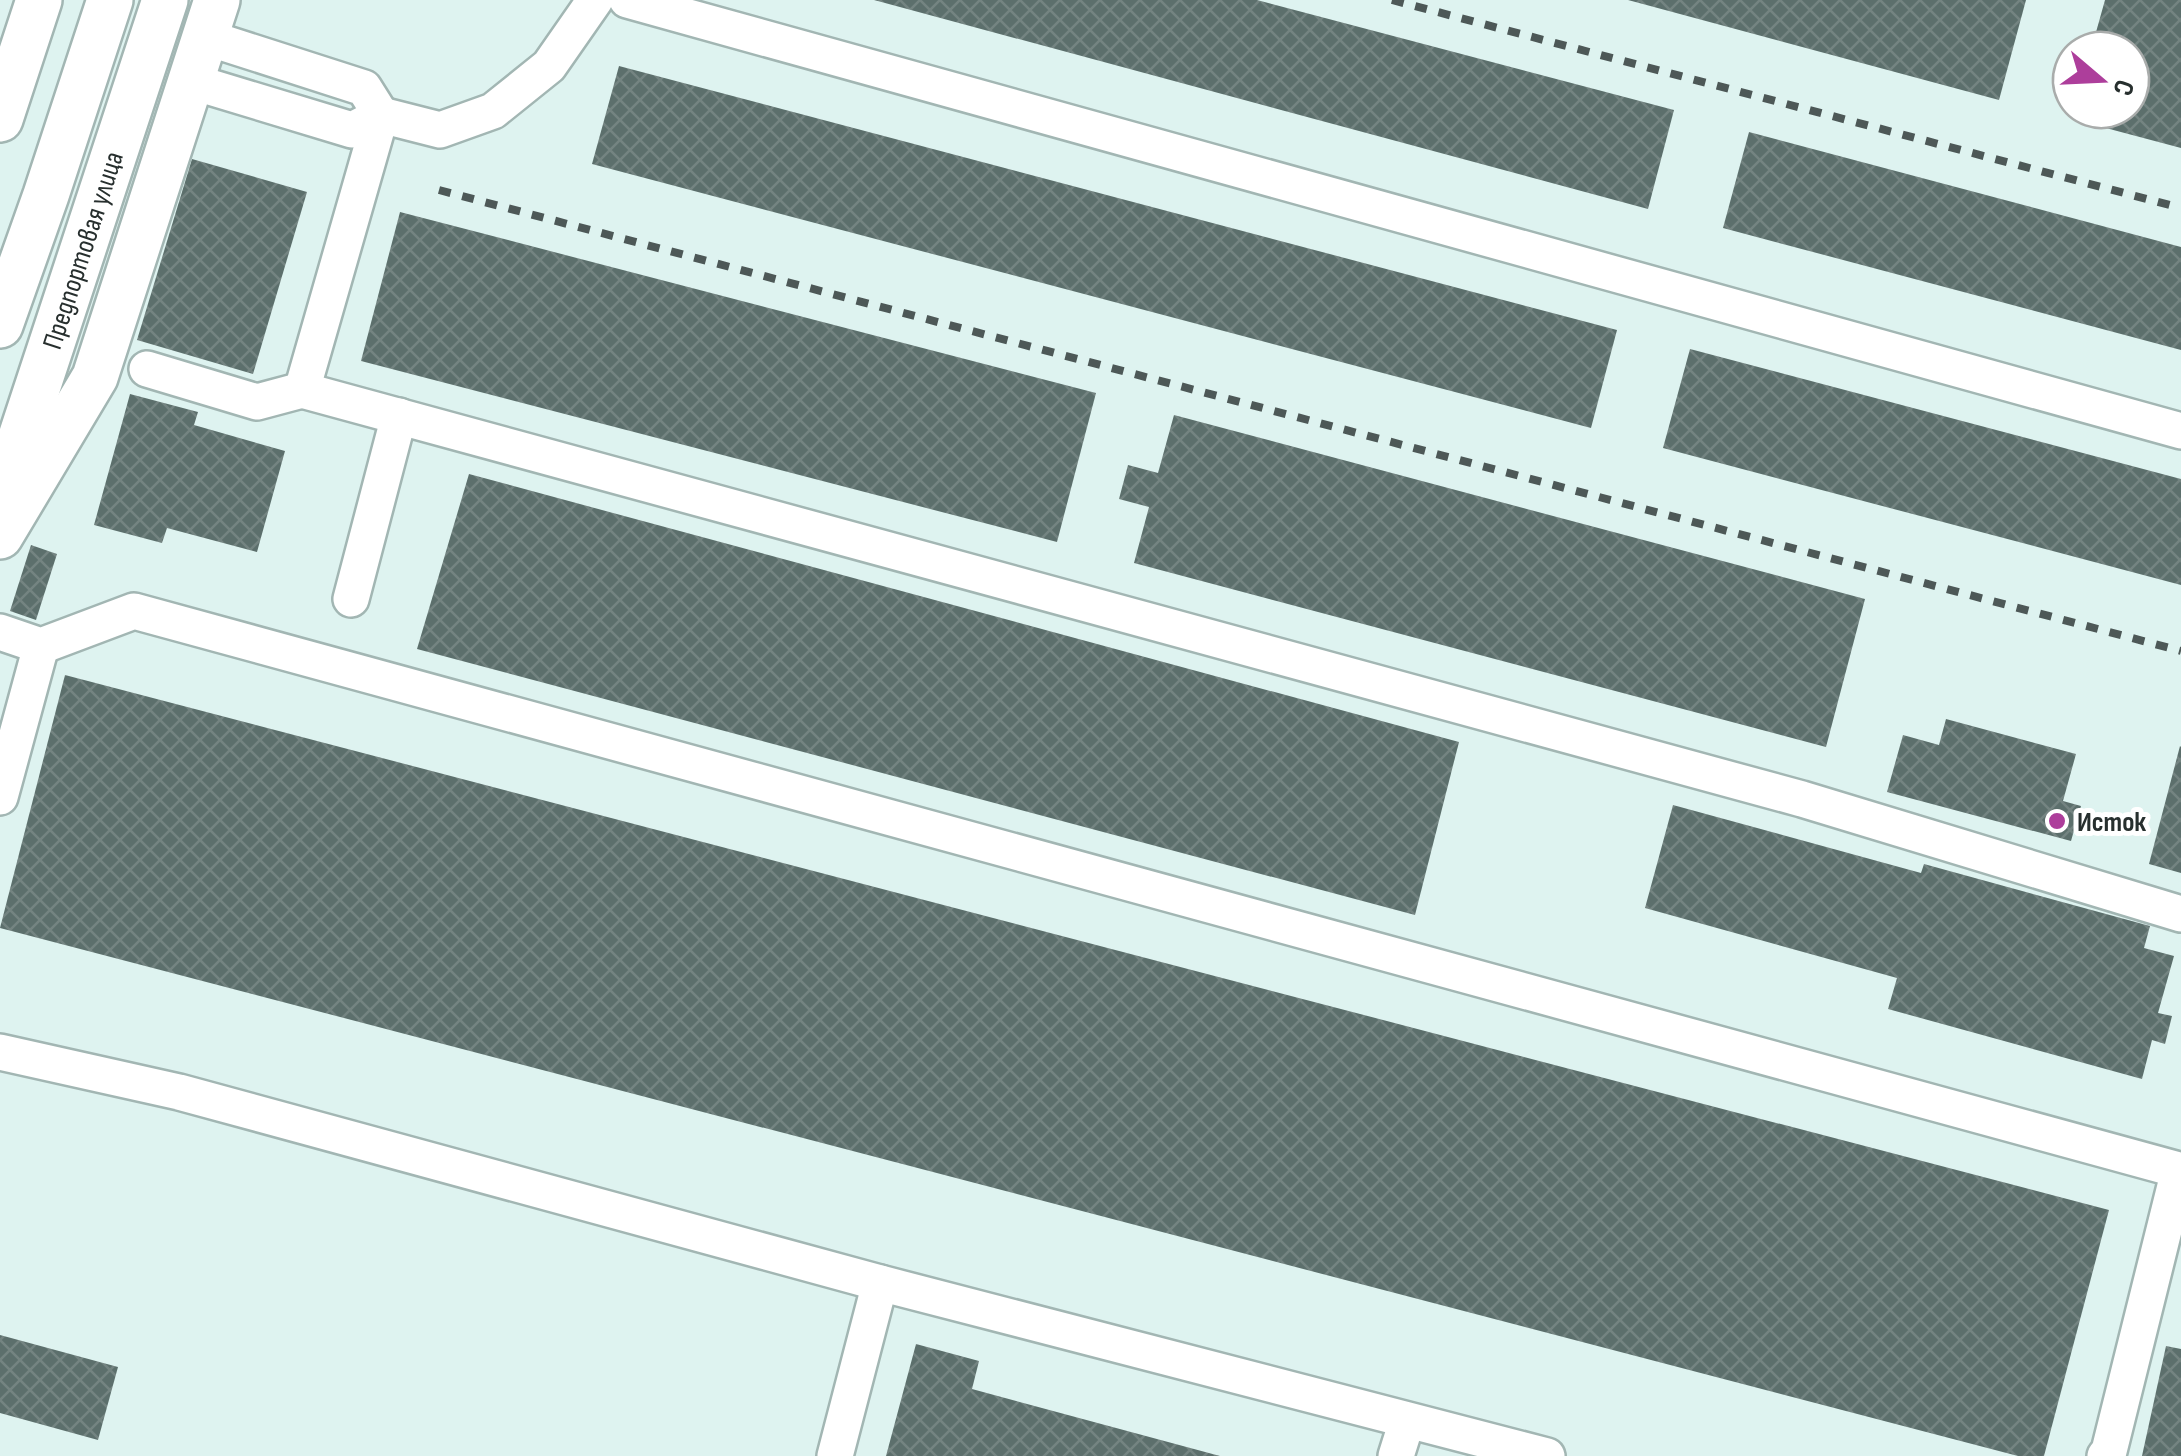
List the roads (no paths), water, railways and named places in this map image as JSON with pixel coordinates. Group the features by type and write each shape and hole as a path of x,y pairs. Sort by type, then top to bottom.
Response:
{"main road":[{"path":"0,118 39,0"},
{"name":"Предпортовая улица","path":"0,326 110,0"},
{"name":"Предпортовая улица","path":"0,501 165,0"},
{"path":"0,536 95,378 211,18"}],"lane":[{"path":"190,82 352,130 381,115 440,130 493,111 549,66 595,0"},
{"path":"626,0 2181,432"},
{"path":"211,18 364,88 381,115 302,390"},
{"path":"147,369 257,402 302,390 1802,799 2181,914"},
{"path":"351,599 399,416"},
{"path":"0,632 40,646 134,610 2180,1170 2106,1456"},
{"path":"0,797 40,646"},
{"path":"0,1052 179,1092 880,1283 1546,1456"},
{"path":"836,1456 880,1283"},
{"path":"1396,1456 1407,1422"}],"railway":[{"path":"1392,0 2181,208"},
{"path":"439,190 2181,651"}],"place":[{"name":"Исток","path":"2057,821"}]}
